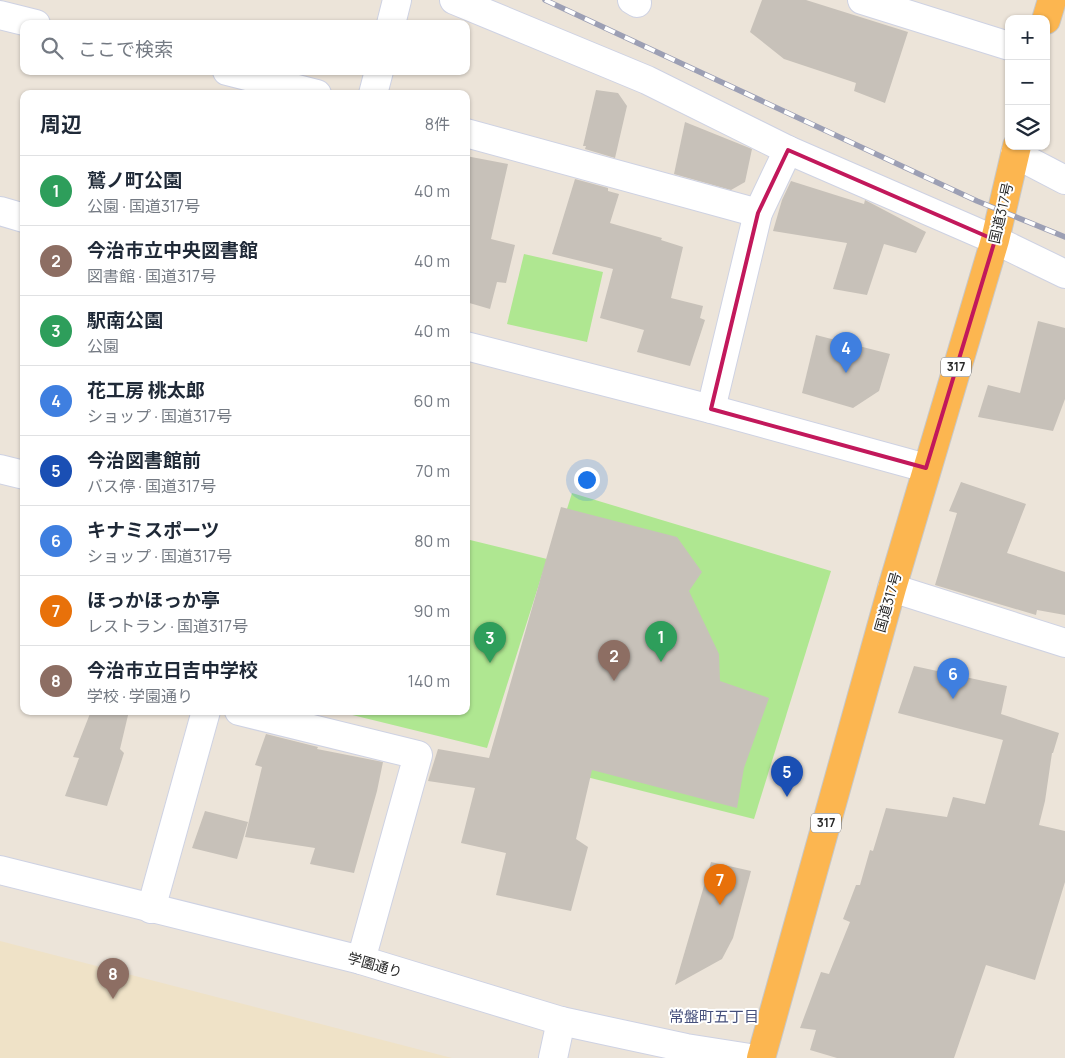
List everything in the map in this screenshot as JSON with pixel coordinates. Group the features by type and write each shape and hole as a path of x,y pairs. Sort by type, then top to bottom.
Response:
{"highway":[{"path":"1048,15 1052,0"},
{"name":"国道317号","path":"761,1058 926,468 995,240 1016,150"}],"street":[{"path":"392,20 397,0"},
{"path":"454,0 647,80 788,150 995,240 1065,274"},
{"path":"862,0 1005,45"},
{"path":"0,15 20,20"},
{"path":"243,75 301,90"},
{"path":"374,90 378,75"},
{"path":"470,134 758,213"},
{"path":"711,409 758,213 788,150"},
{"path":"1016,150 1065,180"},
{"path":"0,211 20,217"},
{"path":"470,347 711,409 926,468"},
{"path":"0,469 20,474"},
{"path":"892,588 1065,644"},
{"path":"151,909 205,715"},
{"path":"255,715 418,755 361,960"},
{"name":"学園通り","path":"0,870 361,960 561,1021 686,1048 750,1058"},
{"path":"553,1058 561,1021"}],"highlighted area":[{"path":"788,150 995,240 926,468 711,409 758,213"}],"shaded area":[{"path":"0,941 452,1058 0,1058"}],"green space":[{"path":"524,254 603,272 587,342 507,324"},
{"path":"572,493 831,571 754,819 491,753"},
{"path":"470,540 547,559 487,748 352,715 470,715"}],"building":[{"path":"762,0 806,0 908,32 885,103 854,91 856,83 784,59 750,32"},
{"path":"596,90 618,93 627,106 615,158 585,149 586,146 583,146"},
{"path":"685,122 752,149 745,182 731,190 674,174"},
{"path":"470,157 508,164 491,239 515,245 506,283 497,282 490,309 470,303"},
{"path":"575,179 608,188 608,191 619,194 610,223 662,238 661,240 683,247 671,298 703,306 700,318 705,320 690,366 637,352 644,330 600,318 613,269 552,254"},
{"path":"791,181 864,204 865,200 926,232 916,253 884,244 867,295 833,289 847,243 773,231 782,200"},
{"path":"1038,321 1065,328 1065,399 1053,431 978,417 988,385 1020,393"},
{"path":"816,335 890,354 879,391 853,408 802,393"},
{"path":"961,482 1026,504 1007,553 1065,572 1065,615 1037,610 1036,615 935,585 957,513 949,511"},
{"path":"561,507 677,537 702,572 689,591 719,654 720,681 769,698 744,768 737,808 592,770 576,839 588,847 571,911 496,895 506,853 461,843 475,788 428,781 438,749 489,758"},
{"path":"914,666 1007,686 1001,714 1059,733 1052,753 1045,801 1039,825 1065,831 1065,882 1035,980 986,965 954,1058 837,1058 810,1050 816,1030 800,1028 821,972 829,974 850,922 843,919 856,885 860,885 870,850 873,851 886,808 947,817 953,797 985,804 1003,740 898,713"},
{"path":"89,715 128,715 120,749 124,753 107,806 65,796 79,758 73,757"},
{"path":"266,734 318,747 317,749 383,762 377,791 354,873 310,864 315,848 245,837 262,767 255,765"},
{"path":"205,811 248,822 237,859 192,848"},
{"path":"711,862 751,871 733,938 722,959 675,985"}],"railway":[{"path":"545,0 977,201 1065,237"}],"place":[{"name":"花工房 桃太郎","path":"846,373"},
{"name":"鷲ノ町公園","path":"661,662"},
{"name":"駅南公園","path":"490,663"},
{"name":"今治市立中央図書館","path":"614,681"},
{"name":"キナミスポーツ","path":"953,699"},
{"name":"今治図書館前","path":"787,797"},
{"name":"ほっかほっか亭","path":"720,905"},
{"name":"今治市立日吉中学校","path":"113,999"}],"district":[{"name":"常盤町五丁目","path":"714,1017"}]}
